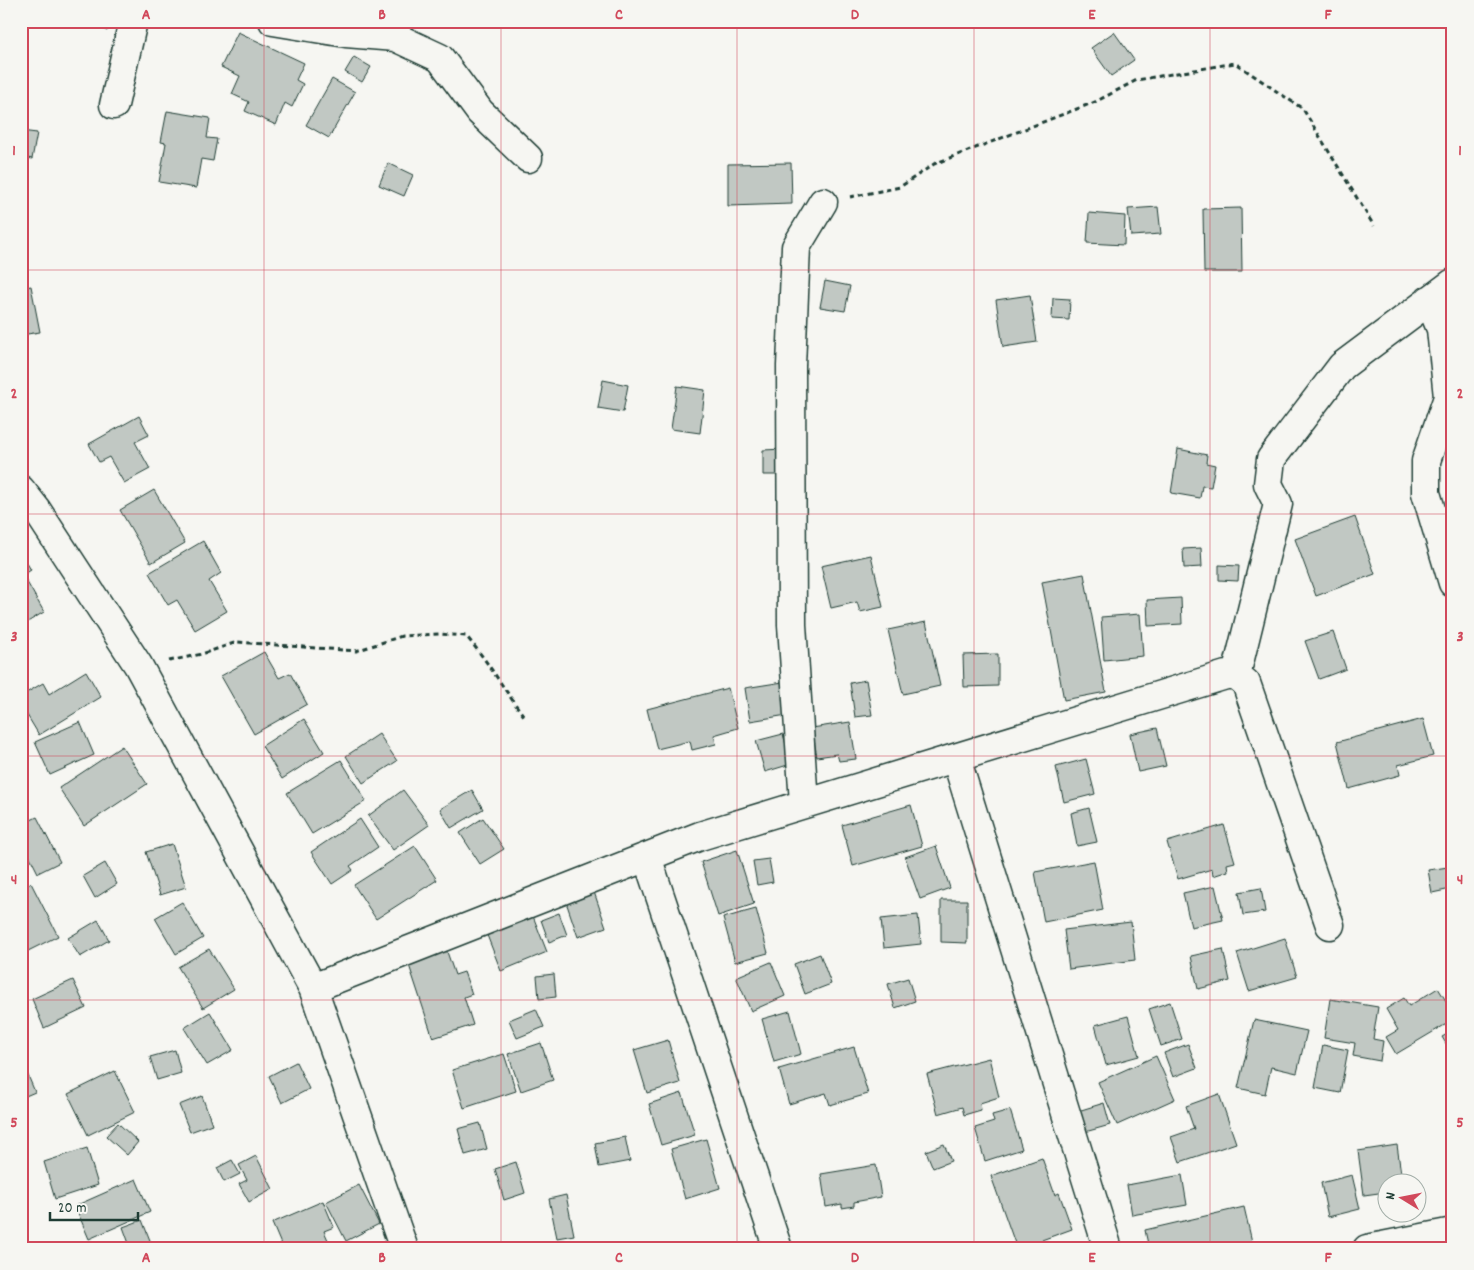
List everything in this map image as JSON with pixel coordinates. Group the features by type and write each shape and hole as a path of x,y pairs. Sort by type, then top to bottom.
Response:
{"street":[{"path":"114,105 133,21"},
{"path":"273,21 346,33 395,37 440,58 480,112 528,158"},
{"path":"804,803 792,625 791,366 796,247 823,202"},
{"path":"1236,675 1278,504 1268,484 1271,459 1342,366 1453,283"},
{"path":"1429,300 1441,329 1448,397 1426,461 1426,493 1453,583"},
{"path":"26,506 138,665 314,988 404,1249"},
{"path":"314,988 700,836 1226,675 1236,675 1246,683 1330,925"},
{"path":"956,758 1108,1249"},
{"path":"646,857 778,1249"},
{"path":"1367,1249 1453,1232"}],"path":[{"path":"823,202 900,187 934,164 1095,102 1136,80 1235,63 1303,109 1374,226"},
{"path":"138,665 162,663 202,654 237,642 356,651 402,636 439,634 466,636 481,654 494,676 524,716"}],"building":[{"path":"89,21 112,21 107,31"},
{"path":"238,32 304,63 296,80 303,84 292,107 285,103 276,125 245,111 249,102 232,94 240,76 221,67"},
{"path":"1114,32 1134,60 1111,76 1091,48"},
{"path":"354,57 371,67 362,82 345,72"},
{"path":"332,79 355,92 329,138 306,125"},
{"path":"167,111 210,118 207,138 217,139 213,161 201,159 196,188 159,182 166,143 161,142"},
{"path":"21,131 37,133 32,159 21,157"},
{"path":"388,163 413,175 404,196 379,185"},
{"path":"791,163 792,204 728,206 728,164"},
{"path":"1158,207 1161,234 1131,236 1128,209"},
{"path":"1241,208 1242,272 1204,272 1203,209"},
{"path":"1089,213 1125,216 1124,245 1087,243"},
{"path":"825,281 850,286 845,311 820,307"},
{"path":"31,286 40,332 21,335 21,288"},
{"path":"1030,295 1037,342 1003,347 996,300"},
{"path":"1053,298 1070,299 1069,320 1052,319"},
{"path":"603,380 628,385 623,412 598,408"},
{"path":"677,386 705,390 700,433 671,429"},
{"path":"139,416 149,435 135,442 150,469 124,483 109,457 99,462 89,444"},
{"path":"784,449 785,475 763,475 763,450"},
{"path":"1178,449 1207,455 1206,463 1215,465 1211,487 1202,486 1200,498 1171,493"},
{"path":"154,490 185,543 151,563 120,510"},
{"path":"1355,517 1375,574 1316,596 1295,539"},
{"path":"203,541 221,573 209,581 227,611 195,630 177,600 168,605 149,573"},
{"path":"1201,548 1202,567 1184,568 1183,549"},
{"path":"871,555 883,607 860,612 857,602 831,608 821,566"},
{"path":"24,558 31,570 23,575 44,612 21,626 21,559"},
{"path":"1219,565 1239,566 1238,581 1219,580"},
{"path":"1084,574 1106,692 1064,700 1042,582"},
{"path":"1181,598 1182,624 1148,626 1147,600"},
{"path":"1140,614 1143,656 1104,660 1101,617"},
{"path":"926,622 940,686 903,694 888,630"},
{"path":"1333,632 1346,669 1319,679 1305,641"},
{"path":"264,652 279,678 290,673 307,704 254,734 221,676"},
{"path":"998,654 998,686 964,687 963,655"},
{"path":"86,671 101,697 39,735 21,705 21,696 43,683 49,694"},
{"path":"866,680 872,715 855,717 850,683"},
{"path":"783,682 787,715 750,721 745,688"},
{"path":"728,688 738,728 714,735 716,744 692,750 690,741 657,749 647,709"},
{"path":"304,719 324,752 282,779 262,746"},
{"path":"1423,719 1433,756 1398,765 1400,775 1349,789 1337,742"},
{"path":"80,722 94,755 50,775 35,742"},
{"path":"850,722 856,759 839,761 837,754 817,757 812,728"},
{"path":"1157,728 1166,766 1138,772 1130,734"},
{"path":"379,734 397,761 363,783 346,756"},
{"path":"783,734 791,764 765,772 756,741"},
{"path":"122,746 147,784 84,826 59,788"},
{"path":"1086,759 1095,794 1064,802 1056,767"},
{"path":"341,760 366,801 312,834 287,793"},
{"path":"403,790 429,825 393,850 368,816"},
{"path":"472,790 483,809 451,828 440,809"},
{"path":"911,805 922,846 853,866 842,825"},
{"path":"1089,808 1097,842 1077,846 1071,813"},
{"path":"37,817 60,862 38,873 21,839 21,825"},
{"path":"483,818 504,849 480,864 460,833"},
{"path":"360,819 378,847 350,866 353,870 332,884 311,852"},
{"path":"1224,825 1235,862 1227,864 1228,871 1213,876 1212,869 1178,879 1167,842"},
{"path":"1453,836 1453,863 1452,863 1448,837"},
{"path":"172,844 186,887 160,895 146,852"},
{"path":"415,846 437,880 376,919 354,885"},
{"path":"936,846 950,888 920,899 905,857"},
{"path":"737,850 754,904 718,916 701,862"},
{"path":"769,859 773,882 757,885 753,861"},
{"path":"1094,861 1103,910 1044,922 1035,872"},
{"path":"105,863 117,884 95,898 83,876"},
{"path":"1448,867 1451,889 1432,893 1428,870"},
{"path":"31,883 58,936 28,951 21,937 21,889"},
{"path":"592,886 606,927 578,937 564,896"},
{"path":"1215,886 1223,920 1191,927 1183,893"},
{"path":"1261,888 1265,912 1243,915 1239,892"},
{"path":"941,900 967,900 967,943 941,942"},
{"path":"182,902 203,938 176,954 155,918"},
{"path":"756,909 768,953 735,962 723,918"},
{"path":"531,911 547,952 501,971 485,930"},
{"path":"559,913 567,935 549,942 541,920"},
{"path":"918,915 921,944 884,948 881,919"},
{"path":"98,920 109,940 80,957 68,938"},
{"path":"1131,922 1135,960 1069,969 1064,930"},
{"path":"1285,938 1297,977 1249,991 1237,953"},
{"path":"445,946 455,975 464,972 472,994 464,997 473,1025 433,1038 407,959"},
{"path":"209,949 234,989 203,1008 178,967"},
{"path":"1223,949 1230,981 1198,989 1191,956"},
{"path":"820,954 831,984 805,994 794,964"},
{"path":"771,962 785,996 751,1011 736,977"},
{"path":"554,974 556,997 539,999 537,976"},
{"path":"908,978 915,1001 895,1008 888,984"},
{"path":"73,980 86,1008 44,1028 32,999"},
{"path":"1438,988 1453,1012 1453,1020 1396,1054 1386,1037 1398,1030 1386,1009 1404,998 1409,1006"},
{"path":"1330,999 1378,1007 1373,1039 1383,1041 1380,1061 1353,1056 1355,1043 1324,1038"},
{"path":"1170,1002 1182,1039 1161,1046 1149,1009"},
{"path":"536,1009 544,1027 517,1038 509,1020"},
{"path":"790,1011 801,1054 774,1062 762,1019"},
{"path":"210,1012 233,1050 207,1065 184,1028"},
{"path":"1128,1016 1139,1056 1106,1065 1095,1025"},
{"path":"1254,1020 1307,1031 1297,1073 1271,1067 1265,1094 1238,1088"},
{"path":"1453,1031 1453,1055 1442,1037"},
{"path":"668,1040 680,1083 647,1093 634,1050"},
{"path":"541,1043 553,1080 521,1091 508,1054"},
{"path":"1188,1044 1197,1068 1173,1077 1164,1053"},
{"path":"1323,1045 1348,1050 1340,1093 1315,1088"},
{"path":"854,1047 868,1094 830,1105 826,1093 789,1104 779,1069"},
{"path":"175,1050 181,1073 157,1080 150,1057"},
{"path":"504,1054 516,1091 464,1108 452,1070"},
{"path":"1156,1056 1175,1099 1117,1125 1098,1082"},
{"path":"989,1058 999,1097 980,1103 981,1110 964,1115 962,1107 938,1114 927,1074"},
{"path":"21,1059 35,1092 21,1098"},
{"path":"296,1062 309,1089 282,1103 269,1076"},
{"path":"115,1071 135,1112 88,1135 68,1094"},
{"path":"682,1093 695,1135 661,1145 649,1104"},
{"path":"1219,1094 1236,1143 1180,1162 1171,1137 1194,1129 1186,1106"},
{"path":"202,1096 212,1124 190,1132 179,1105"},
{"path":"1104,1103 1110,1125 1085,1132 1078,1111"},
{"path":"1010,1110 1022,1149 985,1161 975,1128 994,1122 992,1115"},
{"path":"118,1123 138,1142 127,1155 106,1136"},
{"path":"480,1123 487,1149 465,1155 458,1129"},
{"path":"625,1137 630,1161 599,1167 595,1143"},
{"path":"706,1139 720,1188 685,1199 671,1149"},
{"path":"944,1144 951,1161 933,1168 926,1151"},
{"path":"1397,1145 1401,1172 1376,1172 1376,1193 1364,1195 1358,1151"},
{"path":"87,1148 98,1185 55,1199 44,1162"},
{"path":"256,1156 273,1189 249,1202 239,1184 247,1180 239,1165"},
{"path":"1042,1158 1055,1195 1059,1193 1072,1229 1017,1249 991,1176"},
{"path":"232,1160 240,1174 224,1182 217,1168"},
{"path":"516,1162 525,1193 504,1200 495,1169"},
{"path":"876,1165 881,1197 854,1202 854,1206 842,1208 842,1204 826,1207 821,1174"},
{"path":"1182,1175 1187,1205 1132,1215 1127,1185"},
{"path":"1352,1175 1360,1209 1328,1217 1321,1183"},
{"path":"136,1179 150,1212 89,1239 75,1206"},
{"path":"359,1185 379,1224 346,1241 326,1202"},
{"path":"566,1195 574,1235 557,1238 549,1199"},
{"path":"323,1201 334,1227 324,1231 332,1249 283,1249 272,1223"},
{"path":"1244,1207 1252,1242 1225,1249 1149,1249 1145,1230"},
{"path":"142,1220 153,1248 131,1249 123,1227"}]}
